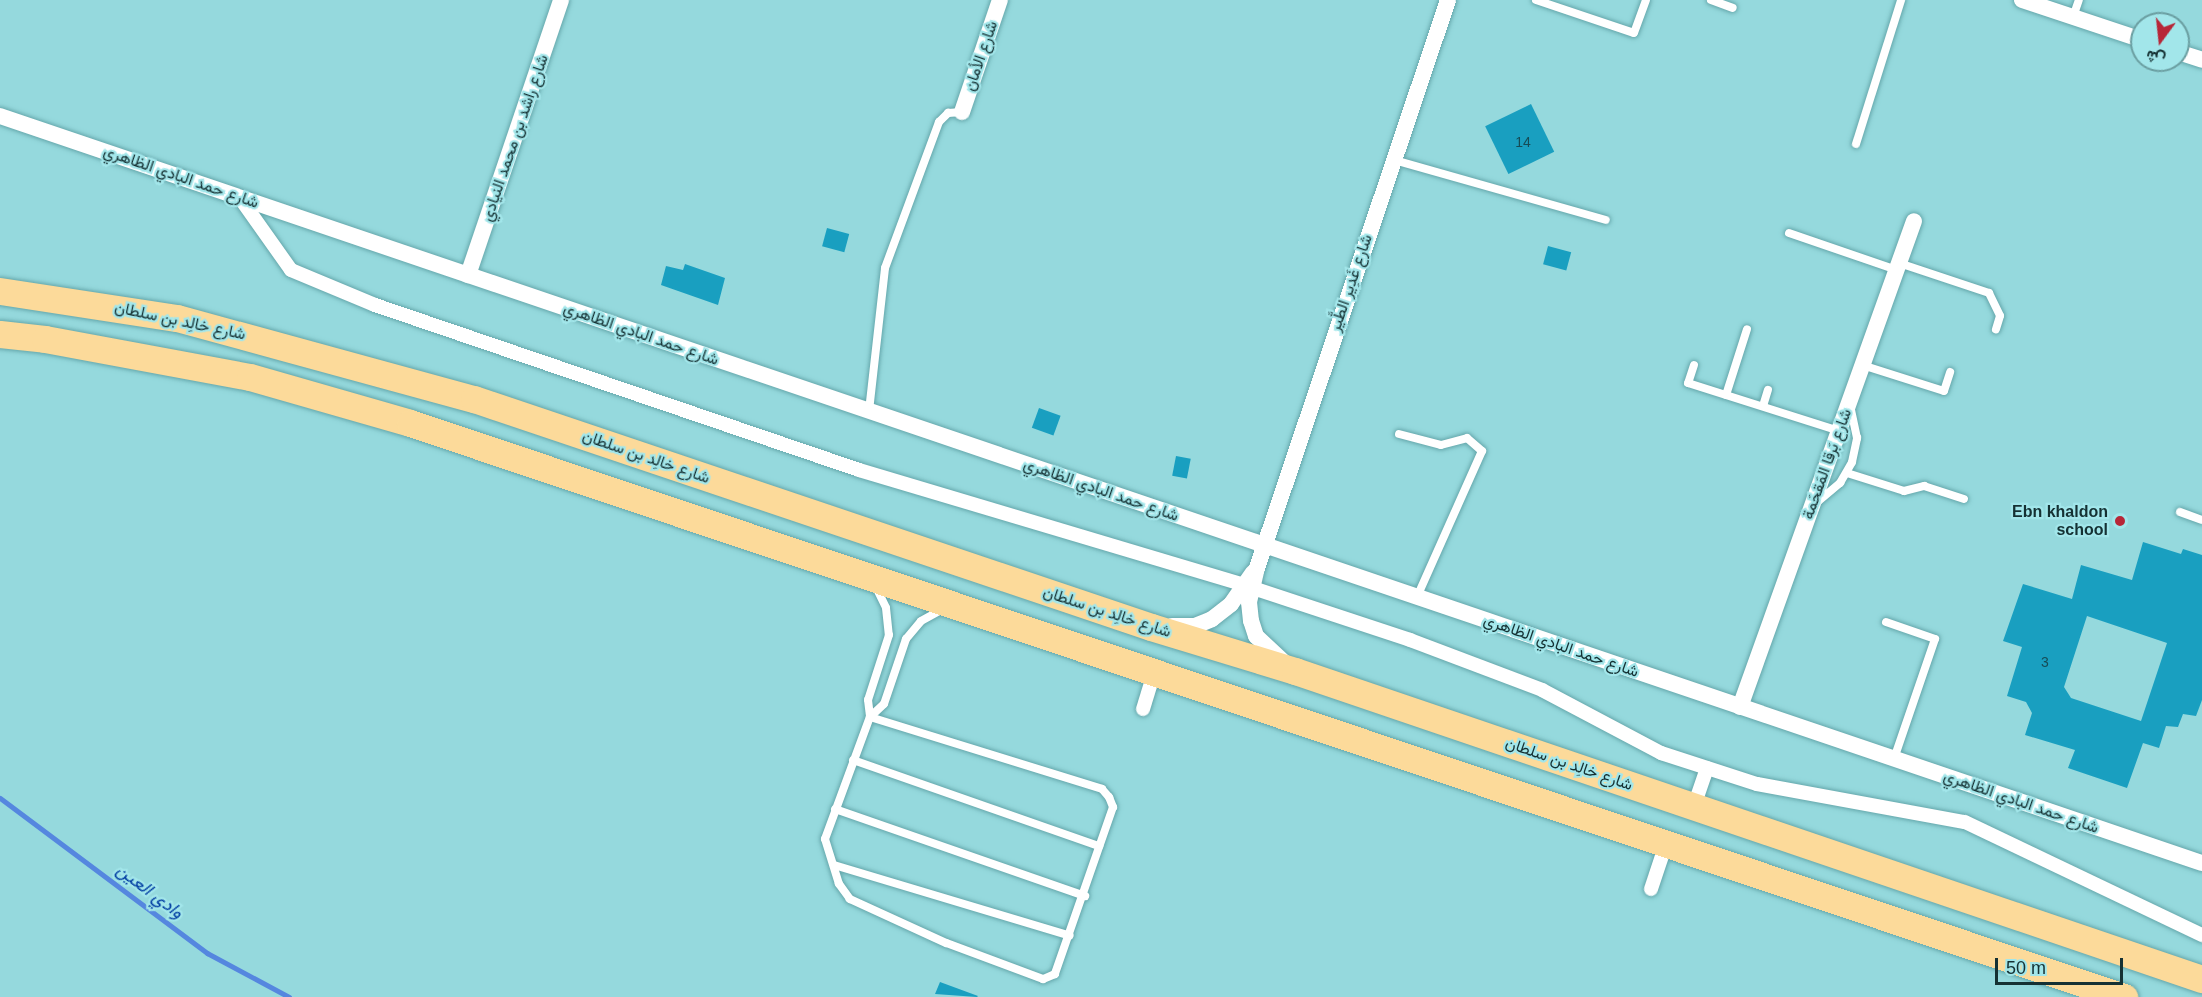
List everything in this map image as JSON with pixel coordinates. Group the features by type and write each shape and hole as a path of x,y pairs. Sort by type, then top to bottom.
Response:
{"main road":[{"name":"شارع خالِد بن سلطان","path":"0,291 177,318 474,399 1151,627 1295,671 2202,979"},
{"path":"0,334 45,339 250,377 410,423 2124,997"}],"street":[{"name":"شارع راشد بن محمد النيادي","path":"468,275 561,0"},
{"name":"شارع الأمان","path":"962,112 1000,0"},
{"name":"شارع غَدِير الطَّير","path":"1151,627 1195,626 1212,619 1248,586 1257,568 1448,0"},
{"path":"2022,0 2130,36"},
{"name":"شارع حمد البادي الظاهري","path":"0,116 2202,863"},
{"path":"240,198 291,270 375,305 870,473 1248,586 1542,690 1661,753 1707,768 1757,784 1965,822 2202,935"},
{"name":"شارع بَرقا المَقحَمة","path":"1740,706 1914,221"},
{"name":"شارع غَدِير الطَّير","path":"1248,586 1251,621 1256,636 1295,671"},
{"path":"1143,709 1154,673"},
{"path":"1694,806 1707,768"},
{"path":"1651,890 1666,844"}],"lane":[{"path":"1536,0 1634,33 1646,0"},
{"path":"1712,0 1732,8"},
{"path":"1856,144 1901,0"},
{"path":"2073,17 2079,0"},
{"path":"869,411 885,268 939,122 948,113 962,112"},
{"path":"1393,160 1606,220"},
{"path":"1789,233 1989,293 2000,316 1996,328"},
{"path":"1726,395 1747,329"},
{"path":"1694,364 1688,383 1839,431"},
{"path":"1862,365 1944,391 1950,372"},
{"path":"1763,406 1768,390"},
{"path":"1812,506 1832,492 1847,473 1857,438 1849,402"},
{"path":"1399,434 1441,445 1467,438 1482,451 1417,597"},
{"path":"1847,473 1904,491 1924,486 1964,499"},
{"path":"2180,512 2202,520"},
{"path":"869,578 882,597 889,627 868,700 870,717"},
{"path":"870,717 1102,789 1113,807 1085,896 1055,974 1043,979 946,943 850,899 839,884 825,839 870,717 884,704 912,630 931,614 954,607"},
{"path":"1886,622 1935,639 1894,759"},
{"path":"853,760 1099,846"},
{"path":"835,809 1085,896"},
{"path":"834,865 1071,936"}],"building":[{"path":"1531,104 1554,152 1508,174 1485,126"},
{"path":"827,228 849,234 844,252 822,246"},
{"path":"1548,246 1571,252 1566,271 1543,264"},
{"path":"685,264 725,278 718,305 661,285 666,266 683,270"},
{"path":"1039,408 1061,416 1053,436 1032,428"},
{"path":"1176,456 1191,459 1187,478 1172,476"},
{"name":"Ebn khaldon school","path":"2143,542 2181,554 2183,549 2202,555 2202,700 2196,716 2183,714 2178,727 2166,726 2159,748 2143,743 2127,788 2068,768 2075,750 2025,735 2032,713 2026,702 2007,696 2022,647 2003,641 2023,584 2072,599 2081,565 2132,580","holes":["2087,616 2167,643 2141,721 2071,698 2064,687"]},
{"path":"940,982 978,996 935,994"}],"waterway":[{"name":"وادي العين","path":"0,798 207,953 289,997"}],"place":[{"name":"Ebn khaldon school","path":"2120,521"}]}
